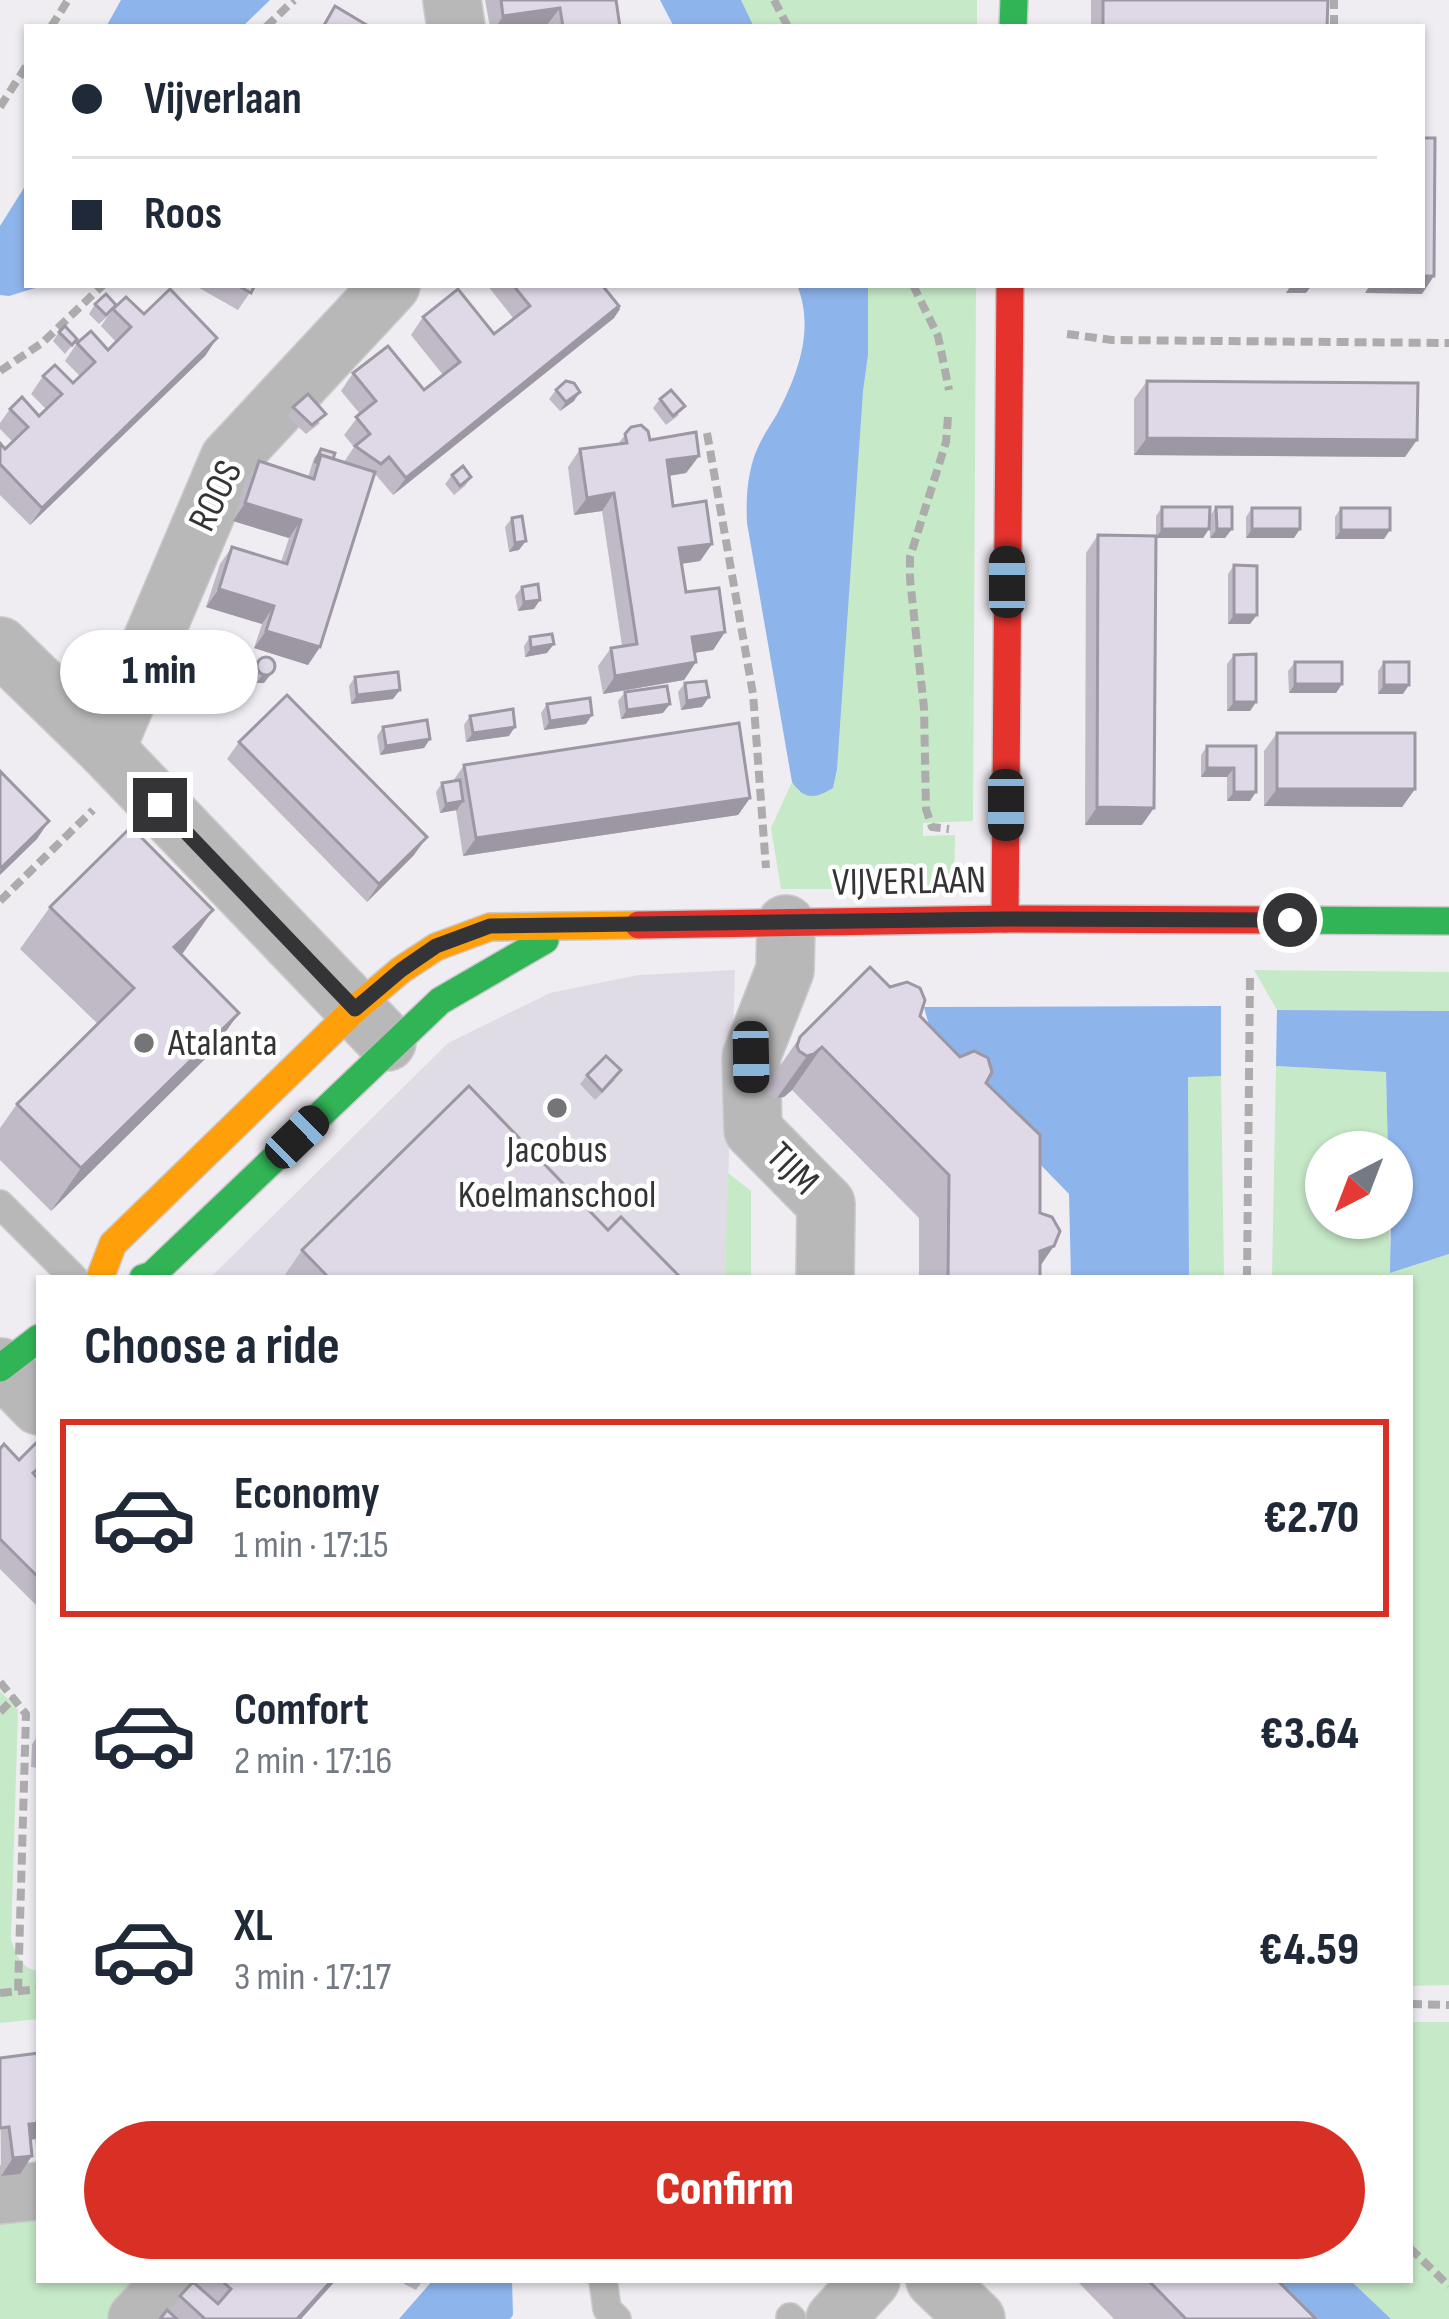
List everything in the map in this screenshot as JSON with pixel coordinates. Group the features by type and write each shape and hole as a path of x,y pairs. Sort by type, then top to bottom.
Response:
{"street":[{"name":"ROOS","path":"118,761 229,459 389,288"},
{"path":"1006,906 1010,288"},
{"path":"0,646 118,761 373,1028"},
{"name":"VIJVERLAAN","path":"152,1275 373,1028 401,970 436,946 490,926 778,923 1006,906 1250,920 1449,921"},
{"name":"TIJM","path":"778,923 784,970 751,1057 753,1130 826,1204 825,1275"},
{"name":"VIJVERLAAN","path":"101,1275 113,1244 373,1028 440,1000 569,927"},
{"path":"36,1341 0,1368 36,1403"},
{"path":"0,2194 36,2191"},
{"path":"137,2319 171,2283"},
{"path":"806,2318 866,2283"},
{"path":"938,2283 976,2319"}],"lane":[{"path":"0,1204 71,1275"},
{"path":"603,2283 607,2309 617,2319"}],"path":[{"path":"269,24 294,0"},
{"path":"0,107 24,69"},
{"path":"0,371 42,343 100,288"},
{"path":"914,288 938,336 949,389 946,442 910,557 924,708 926,809 932,827 965,830 1006,906"},
{"path":"1009,314 1036,316 1057,333 1112,340 1449,343"},
{"path":"707,434 753,694 778,923"},
{"path":"0,901 118,761"},
{"path":"1247,1275 1250,920"},
{"path":"0,1682 26,1714 18,1991"},
{"path":"0,1712 15,1697"},
{"path":"0,1993 36,1989"},
{"path":"1413,2004 1449,2005"},
{"path":"1413,2251 1449,2286"}],"shaded area":[{"name":"Jacobus Koelmanschool","path":"735,970 725,1275 213,1275 448,1043 550,993 638,975"}],"green space":[{"path":"741,0 977,0 977,24 753,24"},
{"path":"867,288 976,288 973,821 923,823 923,836 955,835 954,889 781,889 771,828 792,782 800,793 868,355"},
{"path":"1254,970 1449,972 1449,1011 1277,1010"},
{"path":"1276,1066 1386,1072 1387,1131 1305,1131 1305,1239 1390,1239 1391,1273 1449,1254 1449,1985 1413,1986 1413,1275 1272,1275"},
{"path":"1188,1076 1221,1076 1224,1275 1189,1275"},
{"path":"728,1173 751,1191 751,1275 725,1275"},
{"path":"0,1691 18,1710 11,1940 24,1964 36,1970 36,2019 0,2023"},
{"path":"1413,2022 1449,2022 1449,2319 1391,2319 1353,2283 1413,2283"},
{"path":"36,2218 36,2283 152,2283 119,2319 0,2319 0,2223"}],"water":[{"path":"121,0 270,0 245,24 108,24"},
{"path":"660,0 741,0 753,24 672,24"},
{"path":"24,188 24,288 35,288 0,295 0,226"},
{"path":"798,288 868,289 868,355 837,769 833,788 810,796 792,782 747,523 754,457 785,399 802,351"},
{"path":"1221,1006 1221,1076 1188,1077 1189,1275 1071,1275 1069,1194 938,1059 924,1007"},
{"path":"1277,1010 1449,1011 1449,1254 1390,1273 1391,1239 1413,1239 1413,1131 1387,1131 1386,1072 1276,1066"},
{"path":"430,2283 512,2283 510,2319 399,2319"},
{"path":"1262,2283 1353,2283 1391,2319 1297,2319"}],"building":[{"path":"501,0 616,0 620,24 563,24 560,8 503,16"},
{"path":"1103,0 1328,0 1327,24 1103,24"},
{"path":"335,6 365,24 325,24"},
{"path":"1425,138 1435,138 1434,276 1425,276"},
{"path":"515,288 604,288 619,306 406,478 389,457 381,464 355,446 370,434 356,417 376,401 353,373 388,346 424,390 460,362 423,317 458,289 494,334 530,306"},
{"path":"170,289 217,338 42,508 0,464 0,443 5,449 28,427 10,409 22,397 39,416 62,394 43,376 55,365 73,383 95,362 77,343 91,331 108,350 131,327 113,309 126,297 144,314"},
{"path":"106,294 116,305 106,315 95,304"},
{"path":"65,326 77,339 72,345 59,332"},
{"path":"566,381 580,392 566,402 556,390"},
{"path":"1147,381 1418,383 1417,440 1147,438"},
{"path":"671,390 685,406 673,416 660,399"},
{"path":"308,394 326,414 312,425 293,407"},
{"path":"641,425 650,440 696,432 699,456 667,460 673,506 706,501 712,544 679,548 686,592 719,588 725,632 692,637 696,662 615,676 611,648 637,644 614,493 587,498 580,449 627,443 625,434"},
{"path":"321,449 335,453 333,459 321,455 315,463"},
{"path":"321,455 375,472 320,647 266,631 274,606 219,589 232,547 287,564 301,520 245,503 259,461 314,479"},
{"path":"463,466 471,477 460,486 452,475"},
{"path":"1162,507 1210,507 1209,529 1162,529"},
{"path":"1216,507 1232,507 1232,529 1217,529"},
{"path":"1252,508 1300,508 1300,529 1252,529"},
{"path":"1341,508 1390,508 1390,530 1341,530"},
{"path":"522,516 526,541 515,543 512,518"},
{"path":"1098,535 1156,536 1154,808 1097,807"},
{"path":"1234,565 1257,566 1257,615 1234,615"},
{"path":"538,584 540,600 524,602 522,587"},
{"path":"552,634 554,644 531,648 530,637"},
{"path":"236,648 239,677 201,681 198,652"},
{"path":"1256,654 1256,702 1234,702 1234,655"},
{"path":"266,657 275,666 266,675 257,666"},
{"path":"1295,662 1342,662 1342,684 1295,684"},
{"path":"1384,662 1409,662 1409,685 1384,685"},
{"path":"398,672 400,690 357,695 355,677"},
{"path":"706,681 709,697 687,701 685,683"},
{"path":"667,686 670,704 627,710 625,692"},
{"path":"287,695 427,837 379,884 239,742"},
{"path":"590,698 592,715 550,721 547,704"},
{"path":"513,709 515,727 473,733 470,716"},
{"path":"427,720 430,739 386,746 383,727"},
{"path":"739,723 750,798 476,838 464,765"},
{"path":"1277,733 1415,733 1415,789 1277,789"},
{"path":"1207,746 1256,746 1256,792 1234,792 1234,768 1207,768"},
{"path":"0,771 49,821 1,868 0,867"},
{"path":"460,780 463,801 446,804 442,783"},
{"name":"Atalanta","path":"131,827 213,910 174,947 239,1013 81,1168 17,1104 134,988 50,907"},
{"path":"870,967 890,987 907,982 920,988 925,1000 920,1016 960,1057 974,1051 988,1058 992,1072 986,1083 1040,1135 1040,1213 1052,1217 1060,1231 1054,1246 1040,1251 1040,1275 948,1275 949,1175 822,1047 807,1056 799,1051 800,1037"},
{"path":"606,1056 621,1070 602,1091 587,1075"},
{"path":"469,1086 608,1230 621,1217 678,1275 326,1275 302,1250"},
{"path":"36,1443 36,1575 0,1539 0,1449 4,1444 19,1460"},
{"path":"36,2053 36,2123 29,2124 32,2156 13,2158 9,2127 0,2128 0,2058"},
{"path":"194,2283 218,2304 231,2289 224,2283 329,2283 297,2319 203,2319 180,2296"},
{"path":"1151,2283 1280,2283 1316,2319 1186,2319"}],"traffic: fast":[{"path":"1013,24 1014,0"},
{"path":"1281,920 1449,921"},
{"path":"152,1275 440,1001 545,940"},
{"path":"0,1368 36,1340"}],"traffic: slow":[{"path":"101,1275 113,1244 355,1009 436,947 490,927 639,925"}],"traffic: jam":[{"path":"1005,919 1010,288"},
{"path":"639,925 1281,920"}],"place":[{"name":"Atalanta","path":"144,1043"},
{"name":"Jacobus Koelmanschool","path":"557,1108"}],"route":[{"path":"160,805 355,1009 436,946 490,926 1290,920"}]}
